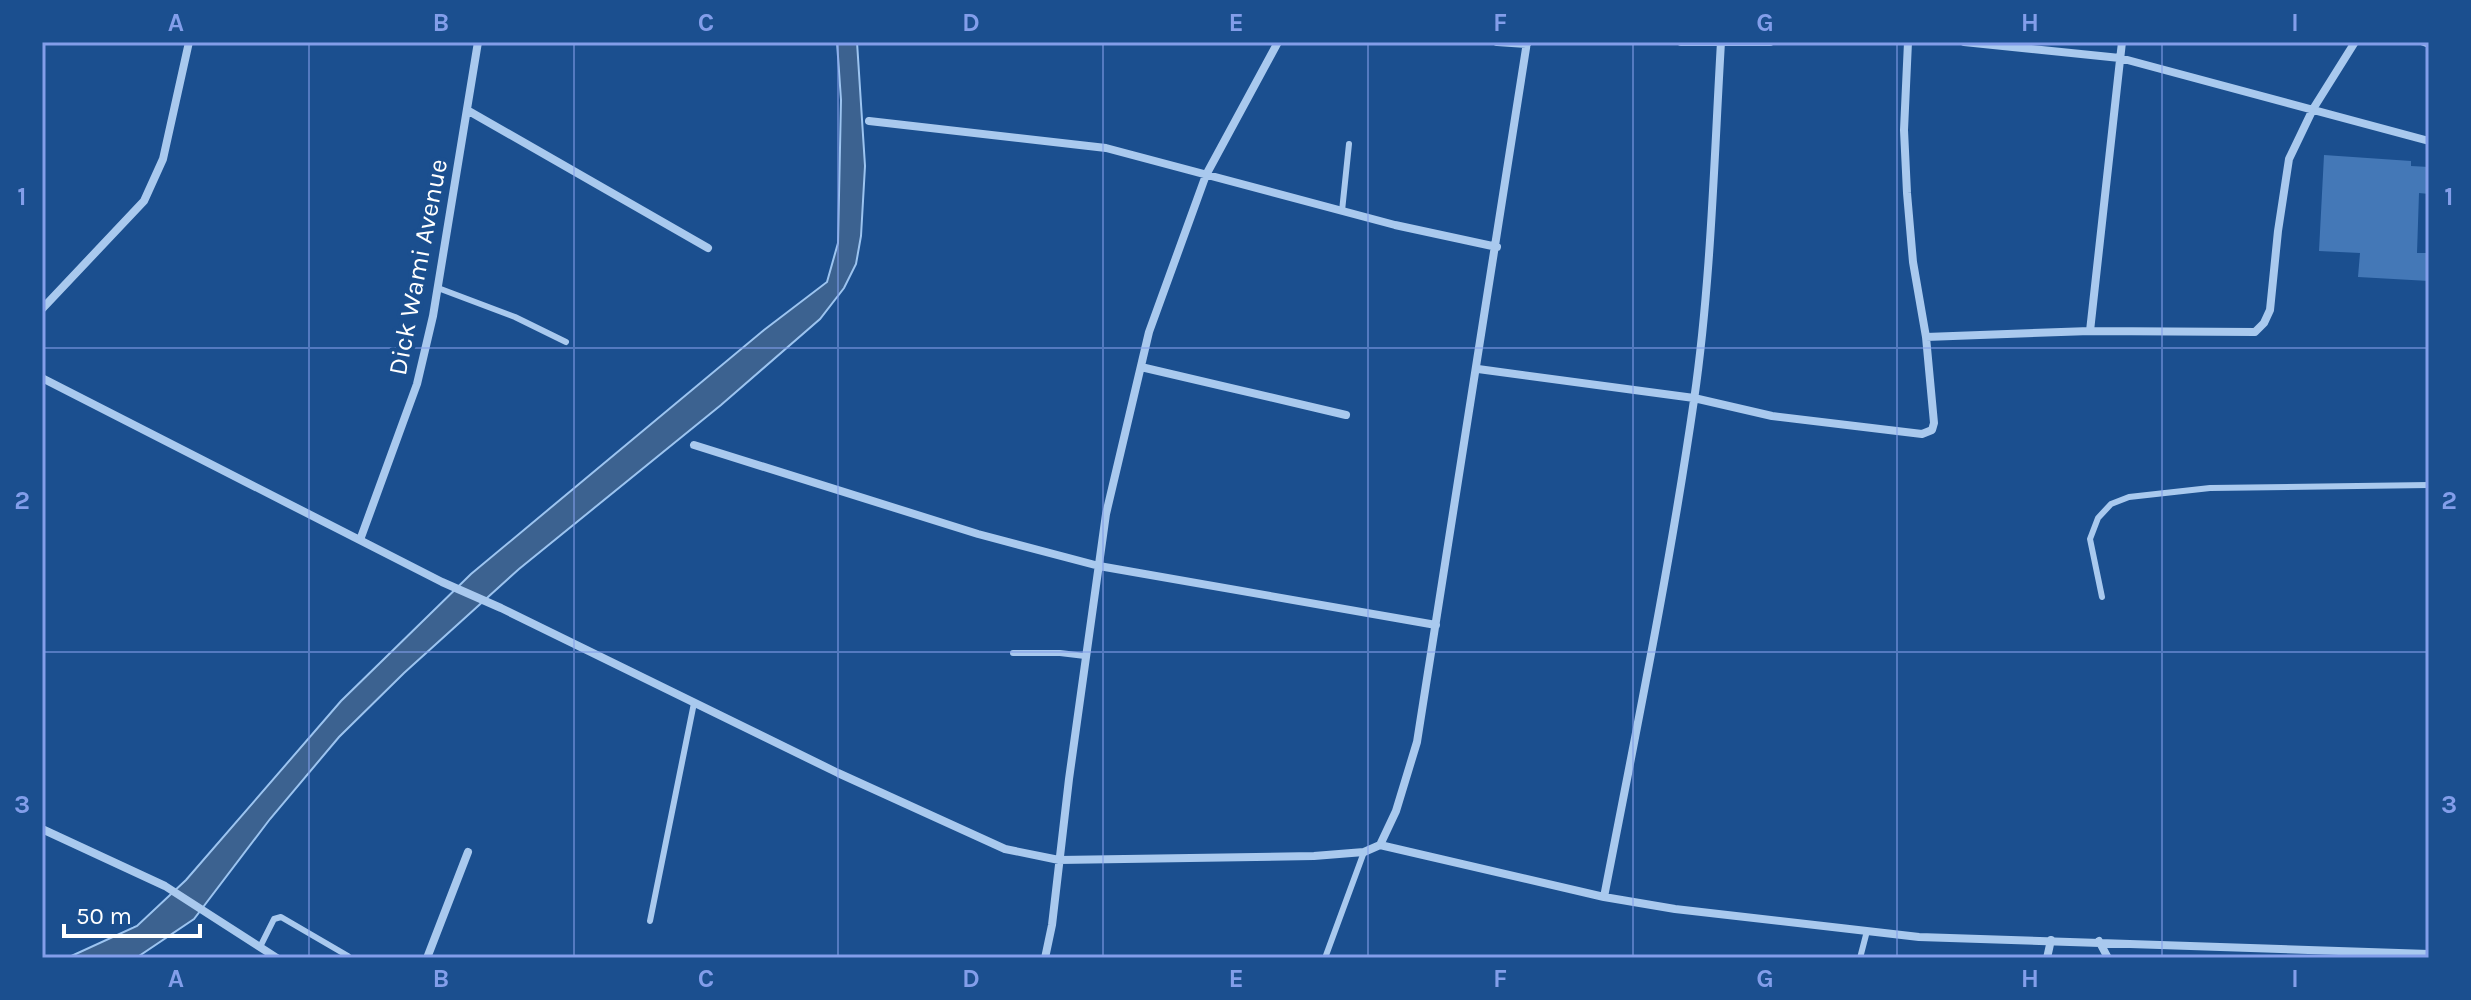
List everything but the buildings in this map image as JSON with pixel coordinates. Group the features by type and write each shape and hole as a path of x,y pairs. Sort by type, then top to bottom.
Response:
{"street":[{"path":"42,309 144,201 163,159 189,42"},
{"name":"Dick Wami Avenue","path":"360,540 417,384 438,288 478,42"},
{"path":"1045,958 1052,925 1106,514 1149,332 1206,175 1278,42"},
{"path":"1380,845 1396,811 1417,742 1527,43 1497,42"},
{"path":"1681,42 1770,42"},
{"path":"1478,369 1694,398 1772,416 1922,434 1932,430 1934,423 1926,337 1913,262 1907,193 1904,130 1908,42"},
{"path":"1964,42 2120,58 2429,141"},
{"path":"2090,331 2122,42"},
{"path":"1926,337 2090,331 2255,332 2270,310 2289,159 2313,109 2355,42"},
{"path":"1604,897 1651,653 1694,398 1709,245 1721,43"},
{"path":"467,110 708,248"},
{"path":"869,121 1106,148 1342,211 1497,247"},
{"path":"1141,367 1346,415"},
{"path":"42,378 442,582 1005,849 1059,860 1314,856 1364,852 1380,845 1604,897 1675,909 1919,937 2099,941 2286,953 2429,954"},
{"path":"694,445 978,534 1099,566 1436,625"},
{"path":"42,829 165,886 277,958"},
{"path":"427,958 468,852"},
{"path":"2047,958 2051,940"},
{"path":"2099,941 2108,958"}],"lane":[{"path":"2421,42 2429,45"},
{"path":"1342,211 1349,144"},
{"path":"438,288 515,317 566,342"},
{"path":"2102,597 2090,539 2098,518 2111,504 2129,497 2210,488 2429,485"},
{"path":"1013,653 1085,656"},
{"path":"650,921 694,703"},
{"path":"1325,958 1364,852"},
{"path":"260,947 274,919 281,917 348,956"},
{"path":"1860,958 1867,931"}],"water":[{"path":"837,42 857,42 865,166 861,236 856,264 844,288 820,319 721,405 519,569 404,673 339,737 270,819 194,919 136,958 67,958 137,926 186,880 341,701 471,574 764,330 827,282 838,243 841,100"}]}
